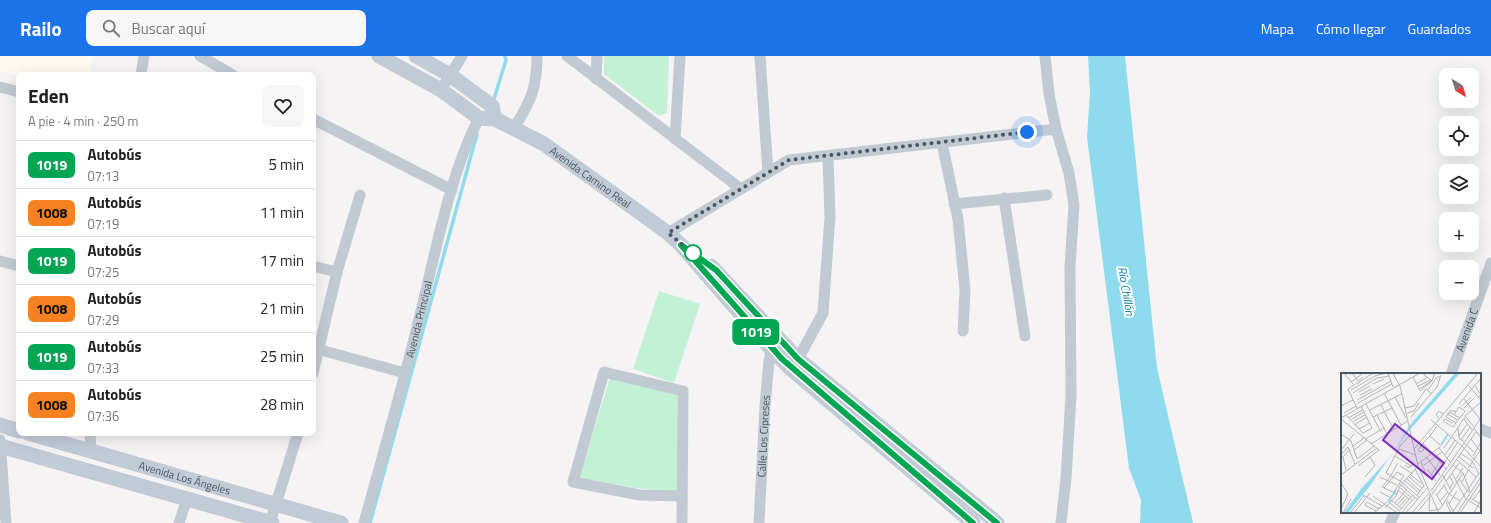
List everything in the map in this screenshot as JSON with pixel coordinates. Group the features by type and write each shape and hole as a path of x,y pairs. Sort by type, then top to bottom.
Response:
{"main road":[{"path":"379,56 441,90 479,118"},
{"path":"416,56 450,75 492,106 495,119"},
{"name":"Avenida Camino Real","path":"479,118 495,119 544,144 668,233 681,245 772,350 791,369 973,523"},
{"name":"Avenida Camino Real","path":"681,245 716,270 798,359 997,523"},
{"path":"0,425 16,429"},
{"name":"Avenida Los Ángeles","path":"38,436 341,523"},
{"name":"Avenida Los Ángeles","path":"0,444 271,523"}],"street":[{"path":"141,72 144,56"},
{"path":"200,56 228,72"},
{"path":"441,90 462,56"},
{"path":"514,128 532,98 537,79 537,56"},
{"path":"567,56 741,189"},
{"path":"596,79 597,56"},
{"path":"675,139 680,56"},
{"path":"760,56 768,173"},
{"path":"1045,56 1049,94 1056,129 1069,173 1074,205 1070,266 1072,396 1061,523"},
{"path":"0,87 16,91"},
{"name":"Avenida Principal","path":"364,523 405,373 452,190 471,134 479,118"},
{"path":"316,121 452,190"},
{"path":"668,233 789,160 1056,129"},
{"path":"942,143 954,204 965,291 962,331"},
{"path":"798,359 823,313 830,217 828,156"},
{"path":"360,195 316,349 405,373"},
{"path":"954,204 1047,195"},
{"path":"1004,198 1025,336"},
{"path":"0,260 16,265"},
{"name":"Avenida C","path":"1451,373 1491,263"},
{"path":"316,267 337,272"},
{"name":"Calle Los Cipreses","path":"759,523 765,406 769,361 772,350"},
{"path":"682,496 640,495 573,482 604,372 683,391 682,523"},
{"path":"1481,429 1491,434"},
{"path":"90,436 91,451"},
{"path":"271,523 297,436"},
{"path":"0,444 6,523"},
{"path":"179,523 186,499"},
{"path":"1390,523 1395,513"}],"shaded area":[{"path":"0,56 93,56 90,72 16,72 16,75 0,71"}],"green space":[{"path":"604,56 669,56 667,113 659,116 604,74"},
{"path":"659,291 700,304 674,383 633,369"},
{"path":"610,378 677,395 677,492 636,488 579,478"}],"water":[{"name":"Río Chillón","path":"1088,56 1125,56 1157,368 1193,523 1140,523 1141,500 1129,468 1087,137 1090,92"}],"waterway":[{"path":"493,102 506,60 505,56"},
{"path":"370,523 477,134"}],"bus line":[{"name":"1019","path":"973,523 960,510 791,369 772,350 681,245 716,270 798,359 997,523"}],"route":[{"path":"693,253 681,245 668,233 789,160 1027,132"}]}
